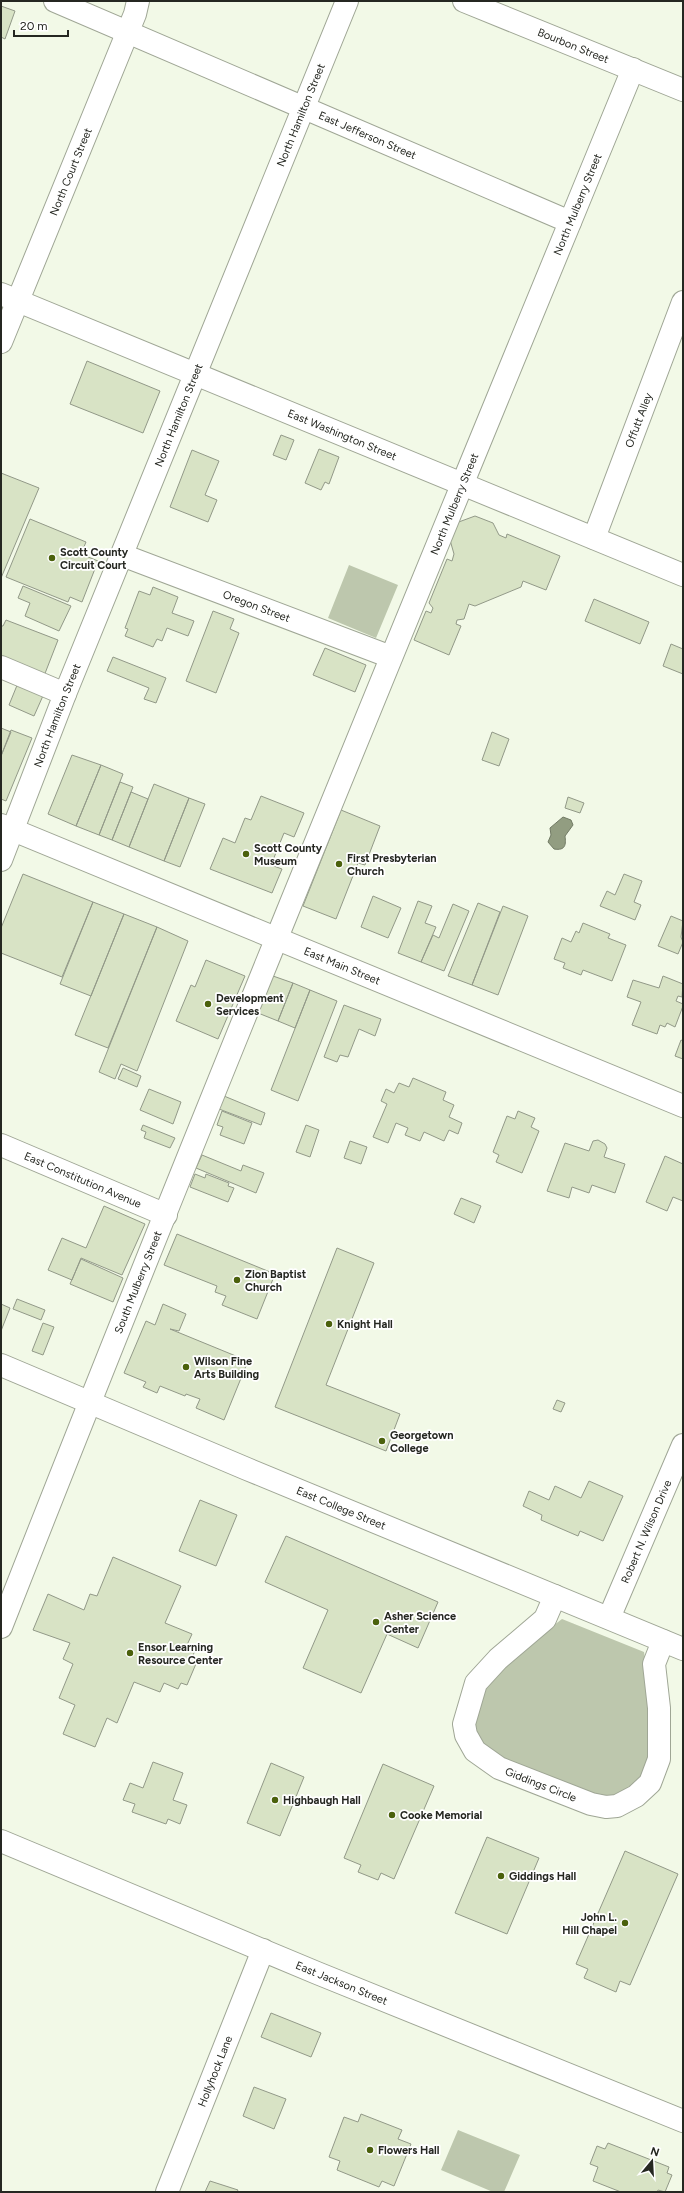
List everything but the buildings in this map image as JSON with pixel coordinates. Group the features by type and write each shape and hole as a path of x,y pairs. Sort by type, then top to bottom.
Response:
{"street":[{"name":"East Jefferson Street","path":"55,1 570,222"},
{"name":"North Court Street","path":"1,342 9,298 127,32 138,1"},
{"name":"North Hamilton Street","path":"1,860 7,827 65,694 122,556 347,1"},
{"name":"Bourbon Street","path":"464,1 683,90"},
{"name":"North Mulberry Street","path":"276,939 632,69"},
{"name":"East Washington Street","path":"9,298 683,575"},
{"name":"Offutt Alley","path":"594,538 683,302"},
{"name":"Oregon Street","path":"122,556 391,657"},
{"path":"1,667 65,694"},
{"name":"East Main Street","path":"7,827 683,1106"},
{"name":"South Mulberry Street","path":"1,1627 89,1402 166,1215 276,939"},
{"name":"East Constitution Avenue","path":"1,1145 166,1215"},
{"name":"East College Street","path":"1,1365 240,1466 683,1649"},
{"name":"Robert N. Wilson Drive","path":"608,1618 683,1445"},
{"name":"Giddings Circle","path":"555,1596 545,1619 498,1659 476,1682 464,1724 466,1736 475,1751 499,1768 591,1804 606,1807 617,1806 636,1796 650,1783 659,1759 659,1708 654,1664 663,1641"},
{"name":"East Jackson Street","path":"1,1841 263,1950 683,2121"},
{"name":"Hollyhock Lane","path":"167,2192 263,1950"}],"shaded area":[{"path":"349,565 398,585 376,638 328,618"},
{"path":"563,817 571,820 573,825 565,836 563,848 554,849 548,842 551,835 550,828"},
{"path":"562,1619 644,1652 652,1705 652,1742 649,1759 643,1775 632,1789 622,1795 603,1798 497,1757 487,1749 476,1735 474,1715 476,1704 482,1690 489,1680 508,1661"},
{"path":"458,2130 520,2155 504,2192 493,2192 441,2170"}],"place":[{"name":"Scott County Circuit Court","path":"52,558"},
{"name":"Scott County Museum","path":"246,854"},
{"name":"First Presbyterian Church","path":"339,864"},
{"name":"Development Services","path":"208,1004"},
{"name":"Zion Baptist Church","path":"237,1280"},
{"name":"Knight Hall","path":"329,1324"},
{"name":"Wilson Fine Arts Building","path":"186,1367"},
{"name":"Georgetown College","path":"382,1441"},
{"name":"Asher Science Center","path":"376,1622"},
{"name":"Ensor Learning Resource Center","path":"130,1653"},
{"name":"Highbaugh Hall","path":"275,1800"},
{"name":"Cooke Memorial","path":"392,1815"},
{"name":"Giddings Hall","path":"501,1876"},
{"name":"John L. Hill Chapel","path":"625,1923"},
{"name":"Flowers Hall","path":"370,2150"}]}
